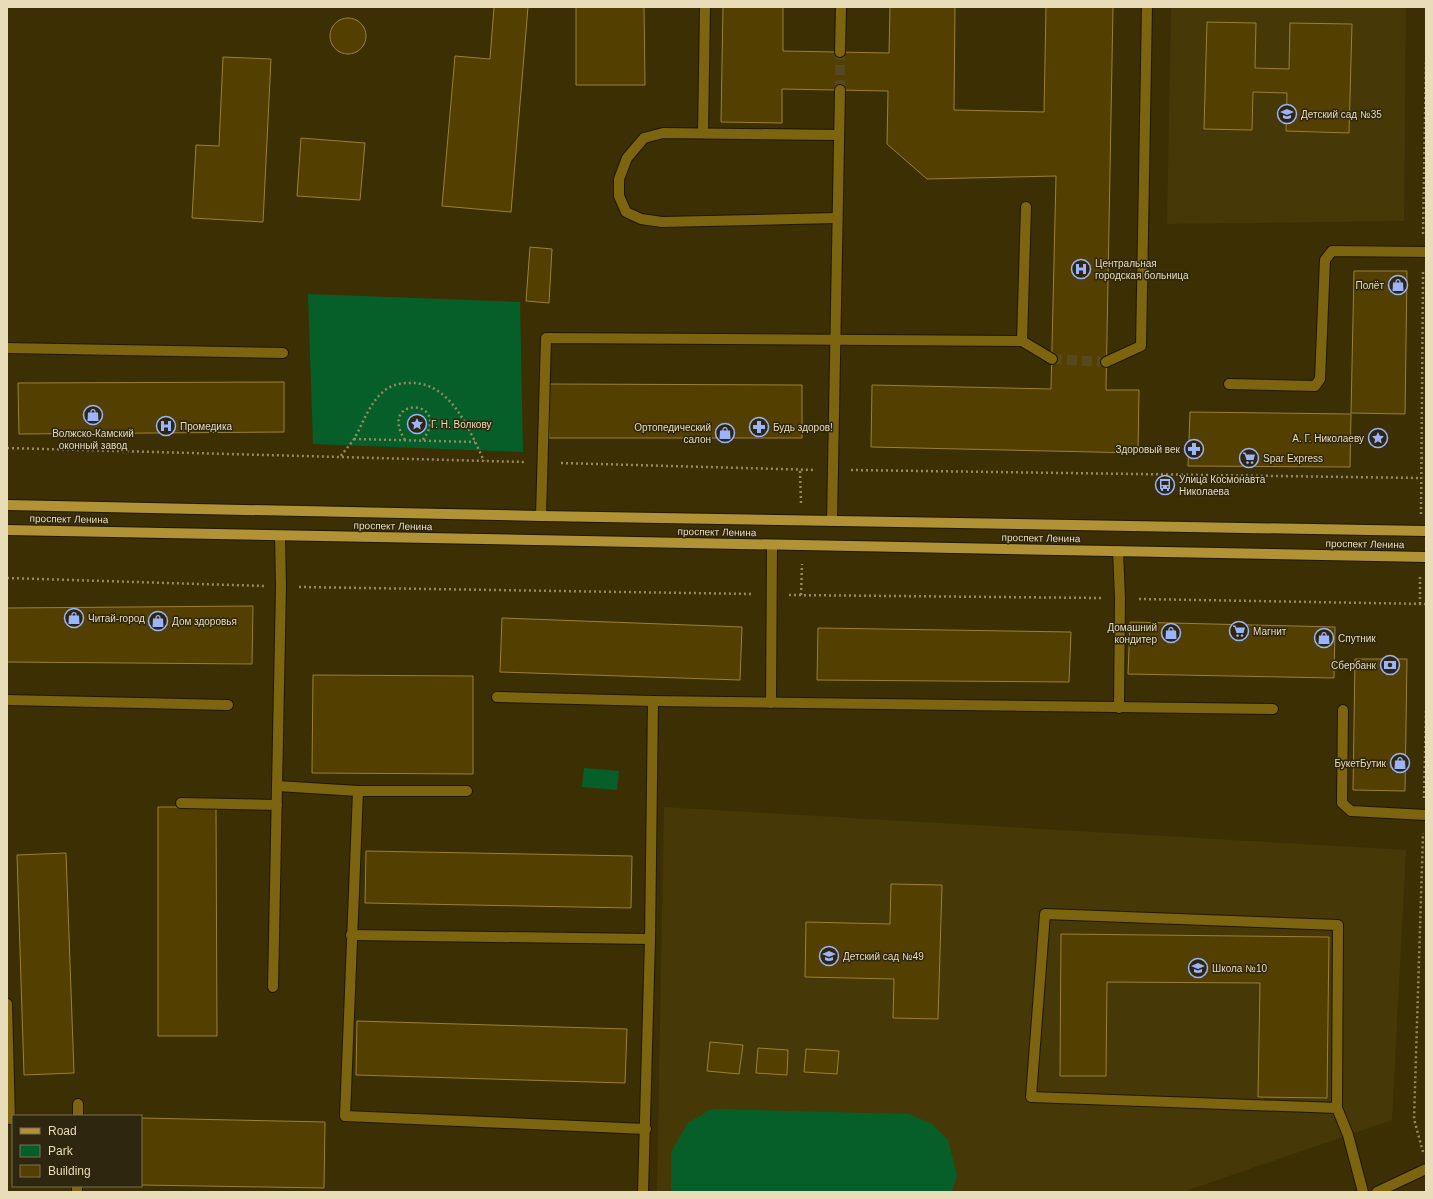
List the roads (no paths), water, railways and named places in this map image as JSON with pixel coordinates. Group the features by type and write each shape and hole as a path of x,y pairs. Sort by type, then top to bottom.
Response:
{"main road":[{"name":"проспект Ленина","path":"7,505 541,516 1426,531"},
{"name":"проспект Ленина","path":"7,530 1426,557"}],"street":[{"path":"703,133 705,7"},
{"path":"840,52 841,7"},
{"path":"1106,362 1141,346 1147,7"},
{"path":"832,521 840,90"},
{"path":"837,218 662,222 641,219 626,212 619,196 618,179 627,158 644,138 663,133 839,135"},
{"path":"1022,341 1026,207"},
{"path":"1229,384 1315,386 1320,379 1325,260 1332,251 1426,252"},
{"path":"541,516 546,338 835,338 1022,341 1052,359"},
{"path":"7,348 283,353"},
{"path":"273,987 281,586 280,536"},
{"path":"771,703 772,545"},
{"path":"1118,551 1120,598 1120,708"},
{"path":"497,697 771,703 1272,709"},
{"path":"7,700 228,705"},
{"path":"643,1192 646,1129 650,939 653,701"},
{"path":"1343,710 1342,803 1351,811 1425,815"},
{"path":"277,786 358,790 467,791"},
{"path":"358,790 351,935 345,1116 646,1129"},
{"path":"182,803 276,805"},
{"path":"1337,1108 1031,1097 1045,914 1338,924 1337,1108 1348,1135 1364,1192"},
{"path":"351,935 650,939"},
{"path":"7,1004 10,1119"},
{"path":"78,1104 78,1115"},
{"path":"1377,1192 1426,1169"}],"tunnel":[{"path":"840,52 840,90"},
{"path":"1052,359 1106,362"}],"place":[{"name":"Детский сад №35","path":"1287,114"},
{"name":"Центральная городская больница","path":"1081,269"},
{"name":"Полёт","path":"1398,285"},
{"name":"Волжско-Камский оконный завод","path":"93,415"},
{"name":"Г. Н. Волкову","path":"417,424"},
{"name":"Промедика","path":"166,426"},
{"name":"Будь здоров!","path":"759,427"},
{"name":"Ортопедический салон","path":"725,433"},
{"name":"А. Г. Николаеву","path":"1378,438"},
{"name":"Здоровый век","path":"1194,449"},
{"name":"Spar Express","path":"1249,458"},
{"name":"Улица Космонавта Николаева","path":"1165,485"},
{"name":"Читай-город","path":"74,618"},
{"name":"Дом здоровья","path":"158,621"},
{"name":"Магнит","path":"1239,631"},
{"name":"Домашний кондитер","path":"1171,633"},
{"name":"Спутник","path":"1324,638"},
{"name":"Сбербанк","path":"1390,665"},
{"name":"БукетБутик","path":"1400,763"},
{"name":"Детский сад №49","path":"829,956"},
{"name":"Школа №10","path":"1198,968"}]}
